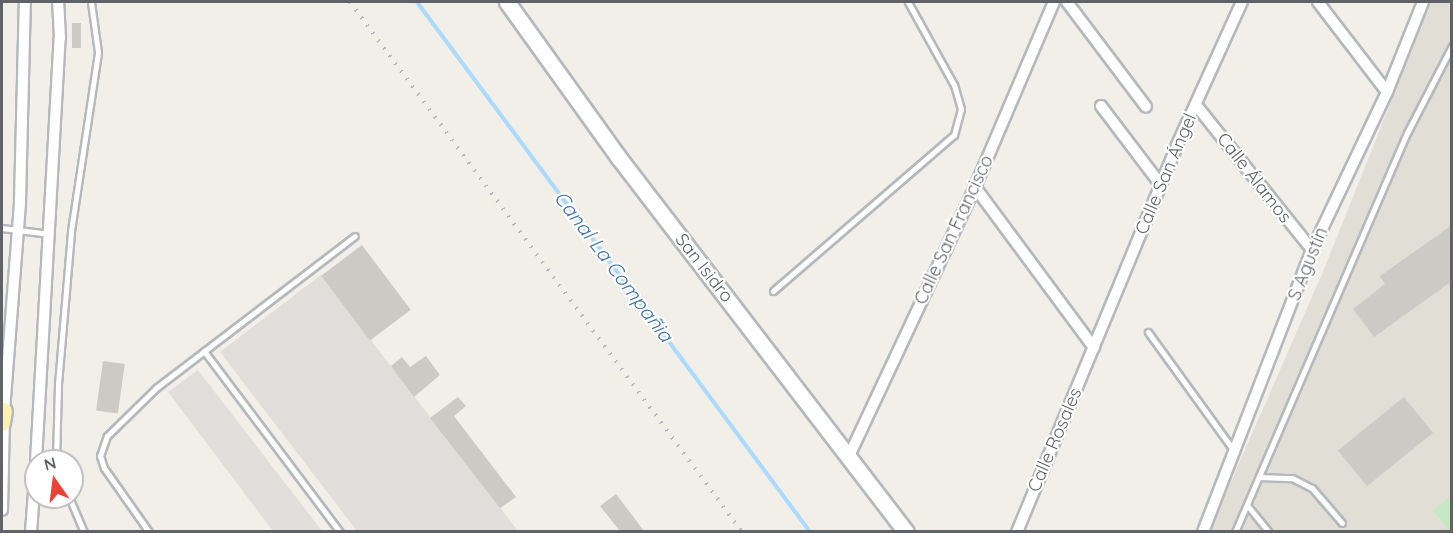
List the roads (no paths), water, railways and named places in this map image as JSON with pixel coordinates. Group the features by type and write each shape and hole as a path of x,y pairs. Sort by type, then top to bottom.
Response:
{"main road":[{"name":"San Isidro","path":"507,2 619,158 906,531"}],"street":[{"path":"2,510 3,417 18,231 27,40 25,2"},
{"path":"37,449 60,38 58,2"},
{"name":"Calle San Francisco","path":"849,456 975,187 1054,2"},
{"path":"1067,2 1146,107"},
{"name":"Calle San Ángel","path":"1094,348 1161,185 1242,2"},
{"path":"1318,2 1387,92"},
{"name":"S Agustín","path":"1203,531 1236,454 1312,250 1387,92 1423,2"},
{"name":"Calle Álamos","path":"1196,105 1312,250"},
{"path":"1101,106 1161,185"},
{"path":"975,187 1094,348"},
{"name":"Calle Rosales","path":"1017,531 1094,348"},
{"path":"31,531 33,509"}],"lane":[{"path":"56,449 58,384 72,231 98,62 97,24 91,2"},
{"path":"773,291 954,135 961,109 954,86 908,2"},
{"path":"1235,531 1407,133 1452,46"},
{"path":"2,228 50,234"},
{"path":"149,531 104,468 102,445 156,388 355,236"},
{"path":"1149,332 1236,454"},
{"path":"204,351 340,531"},
{"path":"1259,477 1292,478 1312,488 1342,523"},
{"path":"1247,505 1269,531"},
{"path":"74,509 84,531"}],"waterway":[{"name":"Canal La Compañia","path":"417,2 810,532"}],"railway":[{"path":"350,2 742,532"}]}
